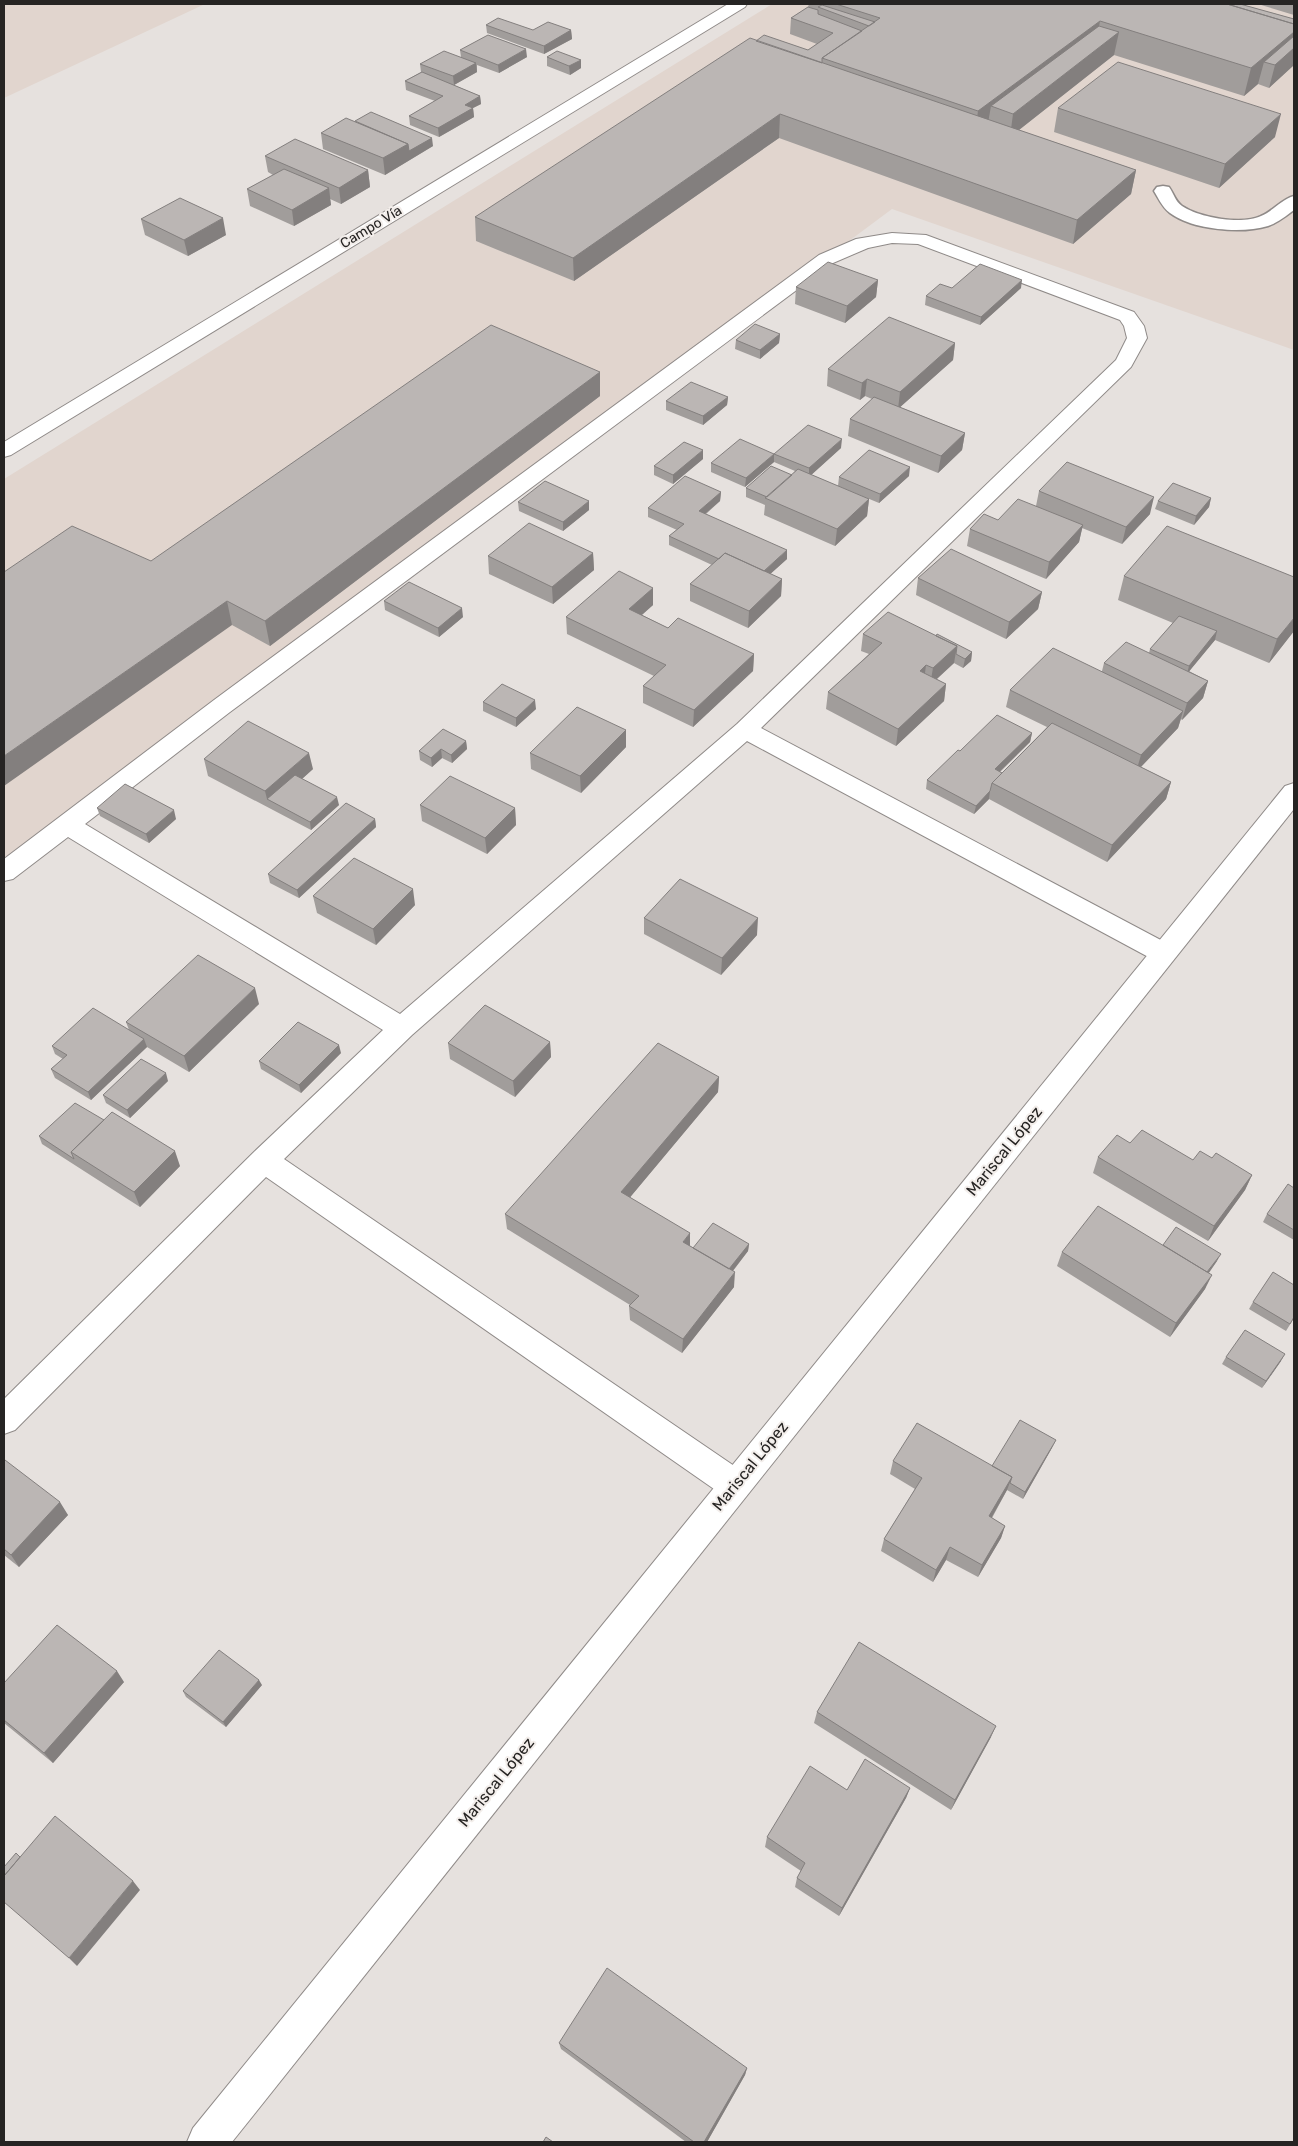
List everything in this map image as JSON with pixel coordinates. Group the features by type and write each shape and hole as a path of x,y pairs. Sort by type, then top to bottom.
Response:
{"street":[{"name":"Campo Vía","path":"4,450 739,4"},
{"path":"4,872 230,700 826,259 863,243 892,238 920,239 1127,316 1134,326 1138,338 1124,363 745,730 402,1028 264,1160 4,1420"},
{"path":"745,730 1163,953"},
{"name":"Mariscal López","path":"207,2142 1294,792"},
{"path":"66,824 402,1028"},
{"path":"264,1160 735,1485"}],"lane":[{"path":"1164,191 1168,202 1187,216 1227,224 1249,225 1263,222 1294,201"}],"shaded area":[{"path":"4,4 205,4 4,98"},
{"path":"772,4 1294,4 1294,350 892,209 4,869 4,479"}],"building":[{"path":"836,4 1227,4 1294,24 1294,32 1251,68 1100,21 978,111 822,58 880,18"},
{"path":"1227,4 1240,4 1294,19 1294,24"},
{"path":"822,5 875,22 869,26 818,7"},
{"path":"808,7 818,10 818,14 862,31 822,58 822,63 756,41 764,35 808,50 833,33 791,18"},
{"path":"498,18 533,30 548,22 571,30 544,46 486,25"},
{"path":"1099,26 1119,32 1013,114 991,106"},
{"path":"488,35 526,49 498,65 460,50"},
{"path":"1294,36 1294,48 1275,65 1264,62"},
{"path":"750,38 1136,170 1077,220 780,114 573,258 475,217"},
{"path":"444,51 476,63 453,76 420,64"},
{"path":"557,51 581,60 569,66 547,57"},
{"path":"1118,62 1281,114 1225,164 1058,108"},
{"path":"422,72 480,96 465,105 473,108 438,128 409,116 443,96 405,81"},
{"path":"371,112 432,138 409,151 408,144 355,121"},
{"path":"346,118 408,144 383,158 321,133"},
{"path":"295,139 368,170 339,188 265,156"},
{"path":"284,169 329,188 292,210 247,189"},
{"path":"180,198 223,218 184,240 141,219"},
{"path":"828,262 878,280 847,306 796,287"},
{"path":"980,264 1022,280 981,317 926,296 940,284 952,288"},
{"path":"889,317 955,343 900,392 867,379 862,383 828,369"},
{"path":"755,324 780,334 760,350 736,340"},
{"path":"491,325 600,372 265,621 227,601 4,756 4,572 72,526 151,561"},
{"path":"691,382 728,397 703,416 666,401"},
{"path":"874,397 965,433 941,456 850,419"},
{"path":"808,425 842,439 809,468 774,454"},
{"path":"740,439 774,454 746,478 711,463"},
{"path":"684,442 703,450 673,475 654,466"},
{"path":"869,450 910,467 880,494 839,477"},
{"path":"1067,462 1154,497 1126,527 1039,491"},
{"path":"771,466 792,475 767,497 746,488"},
{"path":"798,469 869,499 837,529 765,498"},
{"path":"685,476 721,492 699,511 787,550 764,571 725,553 719,559 669,536 684,524 648,508"},
{"path":"545,481 589,501 563,522 518,502"},
{"path":"1173,483 1211,498 1196,516 1158,501"},
{"path":"1018,499 1083,525 1049,562 970,529 984,514 998,520"},
{"path":"529,523 593,553 552,587 488,556"},
{"path":"1167,526 1294,577 1294,618 1277,639 1124,576"},
{"path":"951,549 1042,592 1009,622 918,578"},
{"path":"725,553 782,579 749,611 690,584"},
{"path":"619,571 653,588 629,609 668,628 678,618 754,654 694,710 643,686 666,665 566,617"},
{"path":"409,582 462,608 438,628 384,601"},
{"path":"888,612 957,646 933,668 926,665 920,671 946,684 898,729 828,692 882,643 863,634"},
{"path":"1179,616 1217,631 1189,666 1150,649"},
{"path":"937,634 972,652 965,659 956,654 957,646 936,636"},
{"path":"1126,642 1208,681 1187,703 1104,663"},
{"path":"1053,648 1183,711 1141,755 1010,690"},
{"path":"502,684 535,700 516,718 483,702"},
{"path":"577,707 626,730 580,776 530,753"},
{"path":"997,715 1032,733 995,769 1002,773 992,783 990,791 976,806 927,780 958,750 960,751"},
{"path":"248,721 309,753 265,791 204,759"},
{"path":"1052,723 1171,782 1112,845 992,783"},
{"path":"443,729 466,741 451,755 441,749 431,758 419,751"},
{"path":"295,775 337,797 310,822 267,799"},
{"path":"450,776 515,808 485,838 420,805"},
{"path":"125,784 174,810 146,834 97,808"},
{"path":"346,803 375,819 297,890 268,874"},
{"path":"354,858 413,889 373,929 313,896"},
{"path":"680,879 758,918 722,958 644,918"},
{"path":"198,955 255,988 184,1056 126,1022"},
{"path":"485,1005 550,1042 513,1081 448,1043"},
{"path":"93,1008 144,1039 88,1092 51,1069 67,1055 52,1046"},
{"path":"298,1022 339,1045 299,1085 259,1061"},
{"path":"658,1043 719,1077 621,1192 690,1233 683,1242 735,1272 683,1339 629,1306 639,1296 505,1214"},
{"path":"141,1059 166,1073 127,1110 103,1095"},
{"path":"75,1103 104,1120 71,1152 74,1159 39,1136"},
{"path":"112,1112 175,1151 134,1192 71,1152"},
{"path":"1142,1130 1193,1160 1200,1151 1212,1158 1216,1153 1252,1175 1214,1226 1098,1157 1117,1135 1130,1143"},
{"path":"1288,1184 1294,1188 1294,1230 1267,1214"},
{"path":"1098,1206 1212,1275 1176,1323 1062,1252"},
{"path":"713,1223 749,1244 729,1269 693,1248"},
{"path":"1176,1227 1221,1254 1207,1272 1163,1245"},
{"path":"1273,1272 1294,1285 1294,1317 1290,1324 1253,1302"},
{"path":"1245,1330 1285,1354 1266,1381 1226,1357"},
{"path":"1020,1420 1056,1440 1025,1492 1010,1483 1012,1477 992,1466"},
{"path":"917,1423 1012,1477 989,1516 1005,1526 982,1565 950,1547 936,1570 884,1539 922,1478 893,1461"},
{"path":"5,1460 60,1502 11,1555 4,1549"},
{"path":"57,1625 117,1671 44,1753 4,1720 4,1683"},
{"path":"859,1642 996,1726 955,1800 817,1712"},
{"path":"219,1650 259,1680 223,1722 183,1691"},
{"path":"865,1759 910,1788 842,1908 797,1878 805,1863 767,1837 810,1766 847,1790"},
{"path":"55,1816 133,1881 69,1958 4,1902 4,1876"},
{"path":"16,1853 20,1857 4,1876 4,1867"},
{"path":"607,1968 747,2068 704,2142 694,2142 559,2043"},
{"path":"546,2137 553,2142 543,2142"}]}
